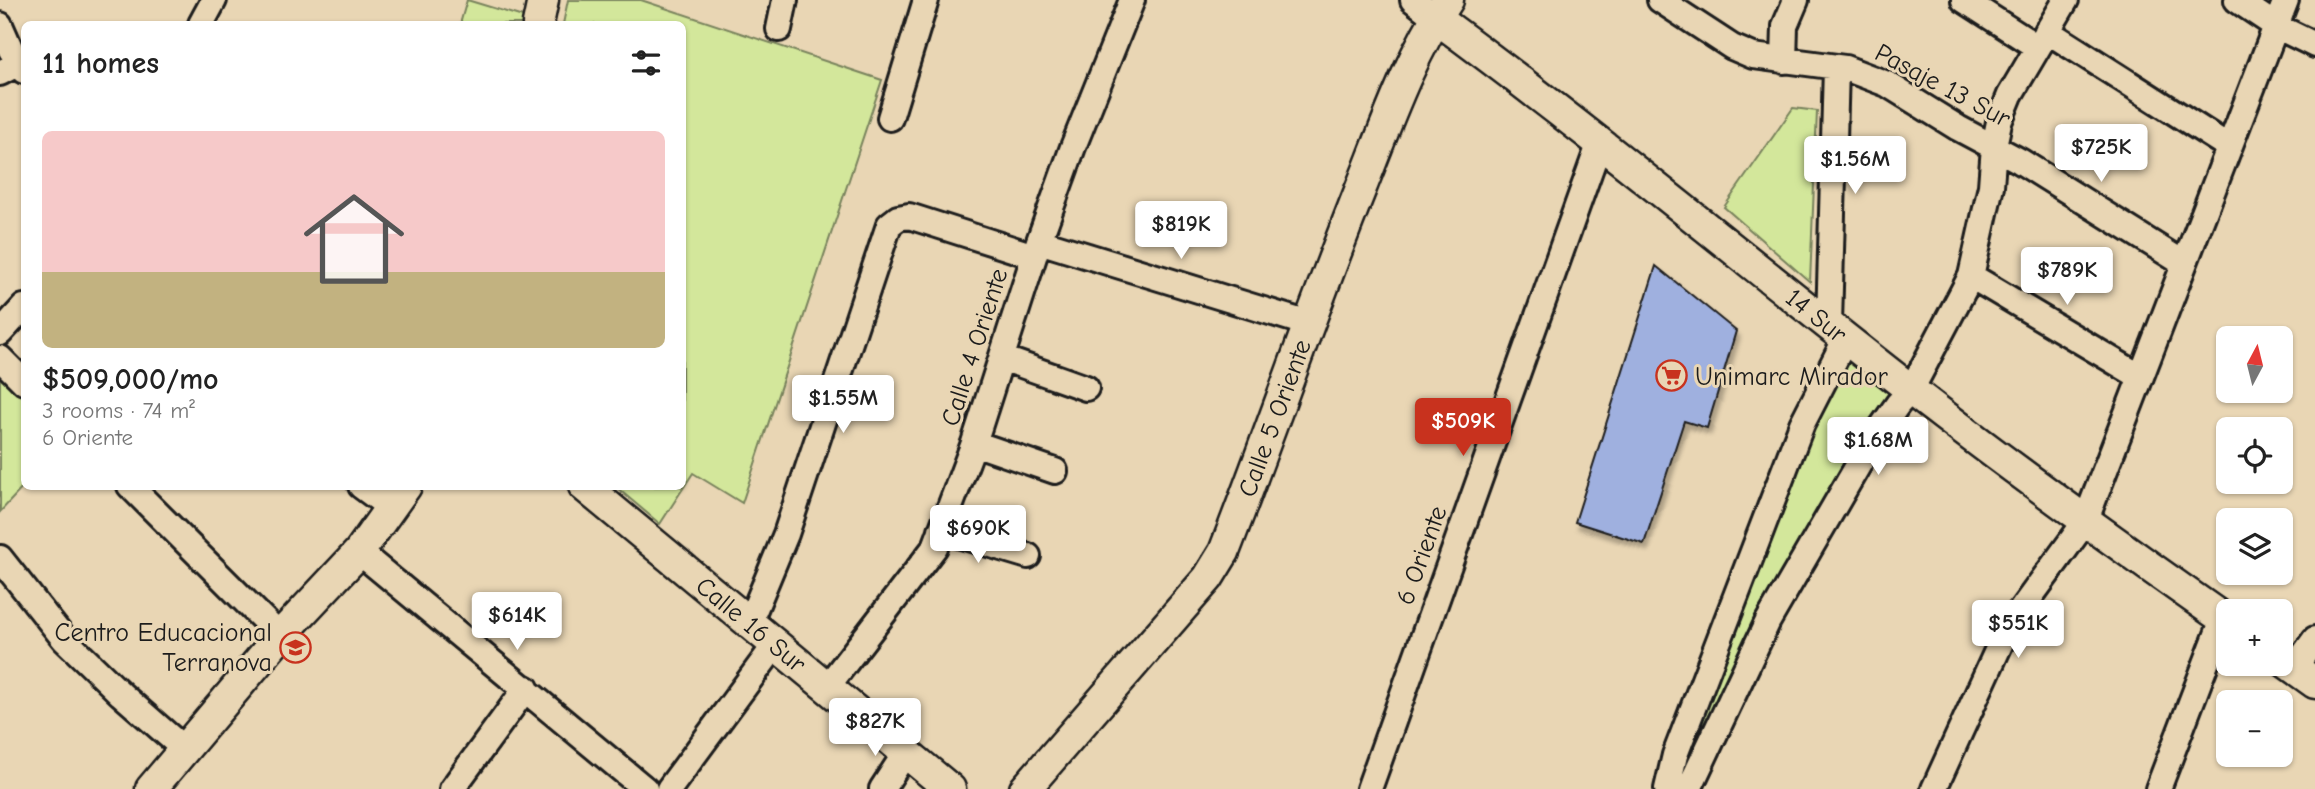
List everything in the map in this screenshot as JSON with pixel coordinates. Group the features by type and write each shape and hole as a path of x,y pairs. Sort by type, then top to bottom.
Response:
{"main road":[{"path":"539,21 543,0"},
{"name":"14 Sur","path":"1432,6 1911,390 2085,522 2216,613"},
{"name":"Calle 5 Oriente","path":"1025,789 1216,566 1230,536 1432,6"},
{"name":"Calle 16 Sur","path":"589,490 950,789"},
{"path":"151,789 280,636 359,552 399,497"}],"street":[{"path":"203,21 214,0"},
{"path":"779,29 785,0"},
{"path":"890,118 926,0"},
{"name":"Calle 4 Oriente","path":"827,687 935,547 974,443 1073,147 1132,0"},
{"name":"Pasaje 13 Sur","path":"1660,0 1732,47 1753,56 1860,72 1887,84 1958,128 1994,146 2183,263"},
{"path":"1784,61 1785,26 1796,0"},
{"path":"1964,0 2042,39 2229,146"},
{"path":"1689,789 1768,621 1874,438 1911,390 1971,276 1991,186 1994,146 2000,122 2010,95 2066,0"},
{"path":"2237,0 2276,26 2315,46"},
{"path":"1934,789 2007,629 2085,522 2286,0"},
{"path":"0,25 14,69"},
{"path":"1667,789 1675,755 1838,331 1836,67"},
{"name":"6 Oriente","path":"1369,789 1600,142"},
{"path":"750,621 786,534 889,225 898,218 909,216 1037,249 1309,324"},
{"path":"1971,276 2139,376"},
{"path":"0,333 21,310"},
{"path":"0,358 21,379"},
{"path":"1002,358 1086,388"},
{"path":"974,443 1055,471"},
{"path":"134,490 280,636"},
{"path":"375,490 399,497"},
{"path":"941,530 1028,556"},
{"path":"359,552 645,789"},
{"path":"0,558 64,639 185,750"},
{"path":"2297,670 2315,639"},
{"path":"668,789 776,644"},
{"path":"2158,789 2216,645"},
{"path":"452,789 526,688"},
{"path":"883,789 906,752"}],"green space":[{"path":"467,0 526,18 525,21 461,21"},
{"path":"568,0 641,0 882,80 742,503 693,473 686,484 686,21 564,21"},
{"path":"1793,108 1817,111 1810,282 1724,207"},
{"path":"1854,351 1901,389 1685,789 1672,789 1806,426"},
{"path":"0,368 21,390 21,489 0,512"},
{"path":"620,490 682,490 660,524"}],"building":[{"name":"Unimarc Mirador","path":"1656,266 1736,331 1707,428 1684,421 1644,544 1575,522"}],"place":[{"name":"Unimarc Mirador","path":"1672,376"},
{"name":"Centro Educacional Terranova","path":"295,647"}]}
